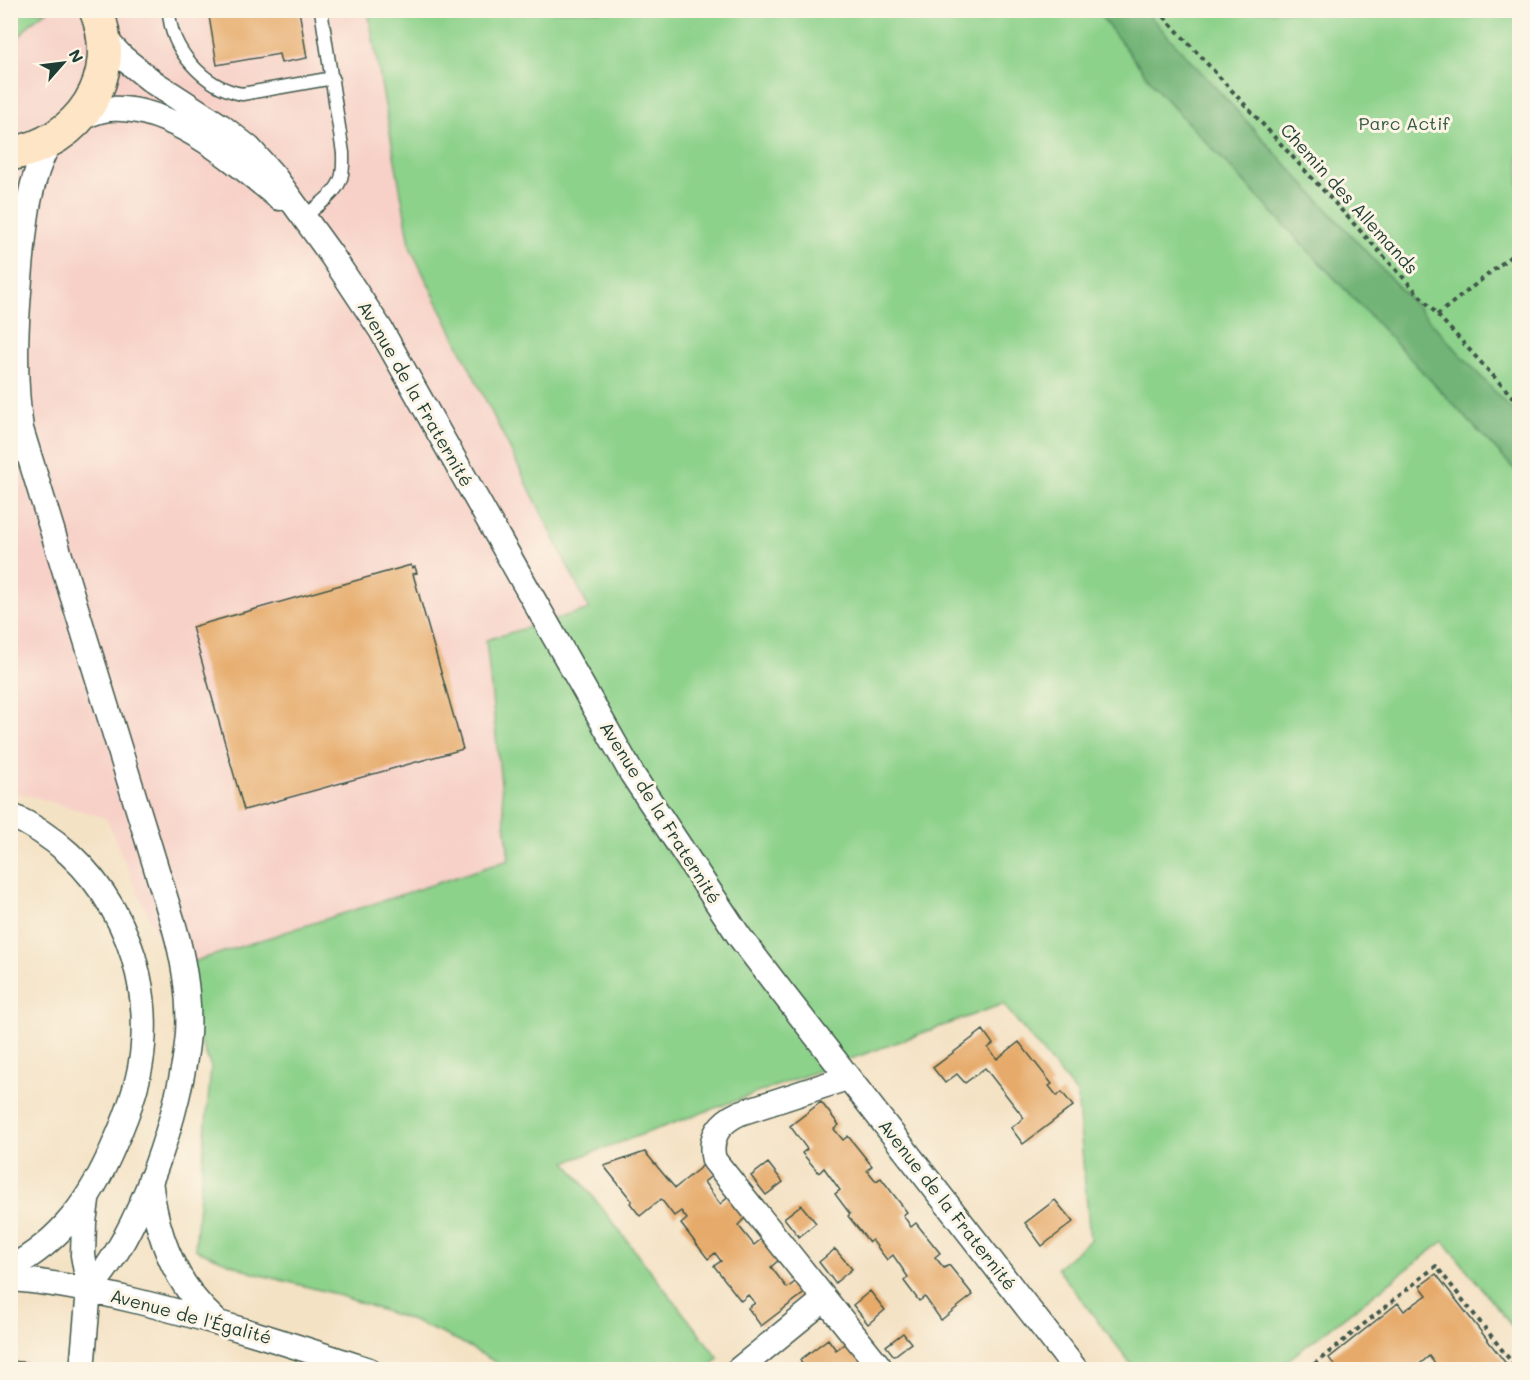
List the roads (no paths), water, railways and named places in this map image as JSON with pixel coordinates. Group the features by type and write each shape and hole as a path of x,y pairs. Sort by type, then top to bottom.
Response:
{"main road":[{"path":"11,154 49,143 70,128 86,109 98,87 104,62 99,24"}],"street":[{"name":"Avenue de la Fraternité","path":"99,24 122,57 153,82 221,126 249,148 274,176 332,256 381,330 613,743 739,936 1076,1370"},
{"name":"Avenue de la Fraternité","path":"78,119 94,112 117,109 144,112 159,118 193,134 213,147 303,218"},
{"path":"49,143 36,173 26,214 15,334 18,408 27,453 174,926 184,971 188,1032 185,1061 170,1120 150,1179 134,1219 115,1256 103,1274 88,1289"},
{"path":"10,815 51,839 81,866 117,916 134,953 139,972 144,1019 140,1068 128,1109 107,1162 69,1222 52,1240 10,1268"},
{"path":"847,1078 729,1118 715,1134 711,1143 714,1160 879,1366"},
{"path":"150,1179 156,1222 168,1256 177,1274 197,1302 218,1322"},
{"path":"82,1370 88,1289 83,1246 89,1192"},
{"name":"Avenue de l'Égalité","path":"10,1279 88,1289 218,1322 369,1370"},
{"path":"738,1370 825,1299"}],"lane":[{"path":"169,10 170,27 180,50 190,63 206,77 232,92 242,94 333,78"},
{"path":"303,218 334,191 341,180 343,153 321,10"}],"park label":[{"name":"Parc Actif","path":"1404,124"}]}
